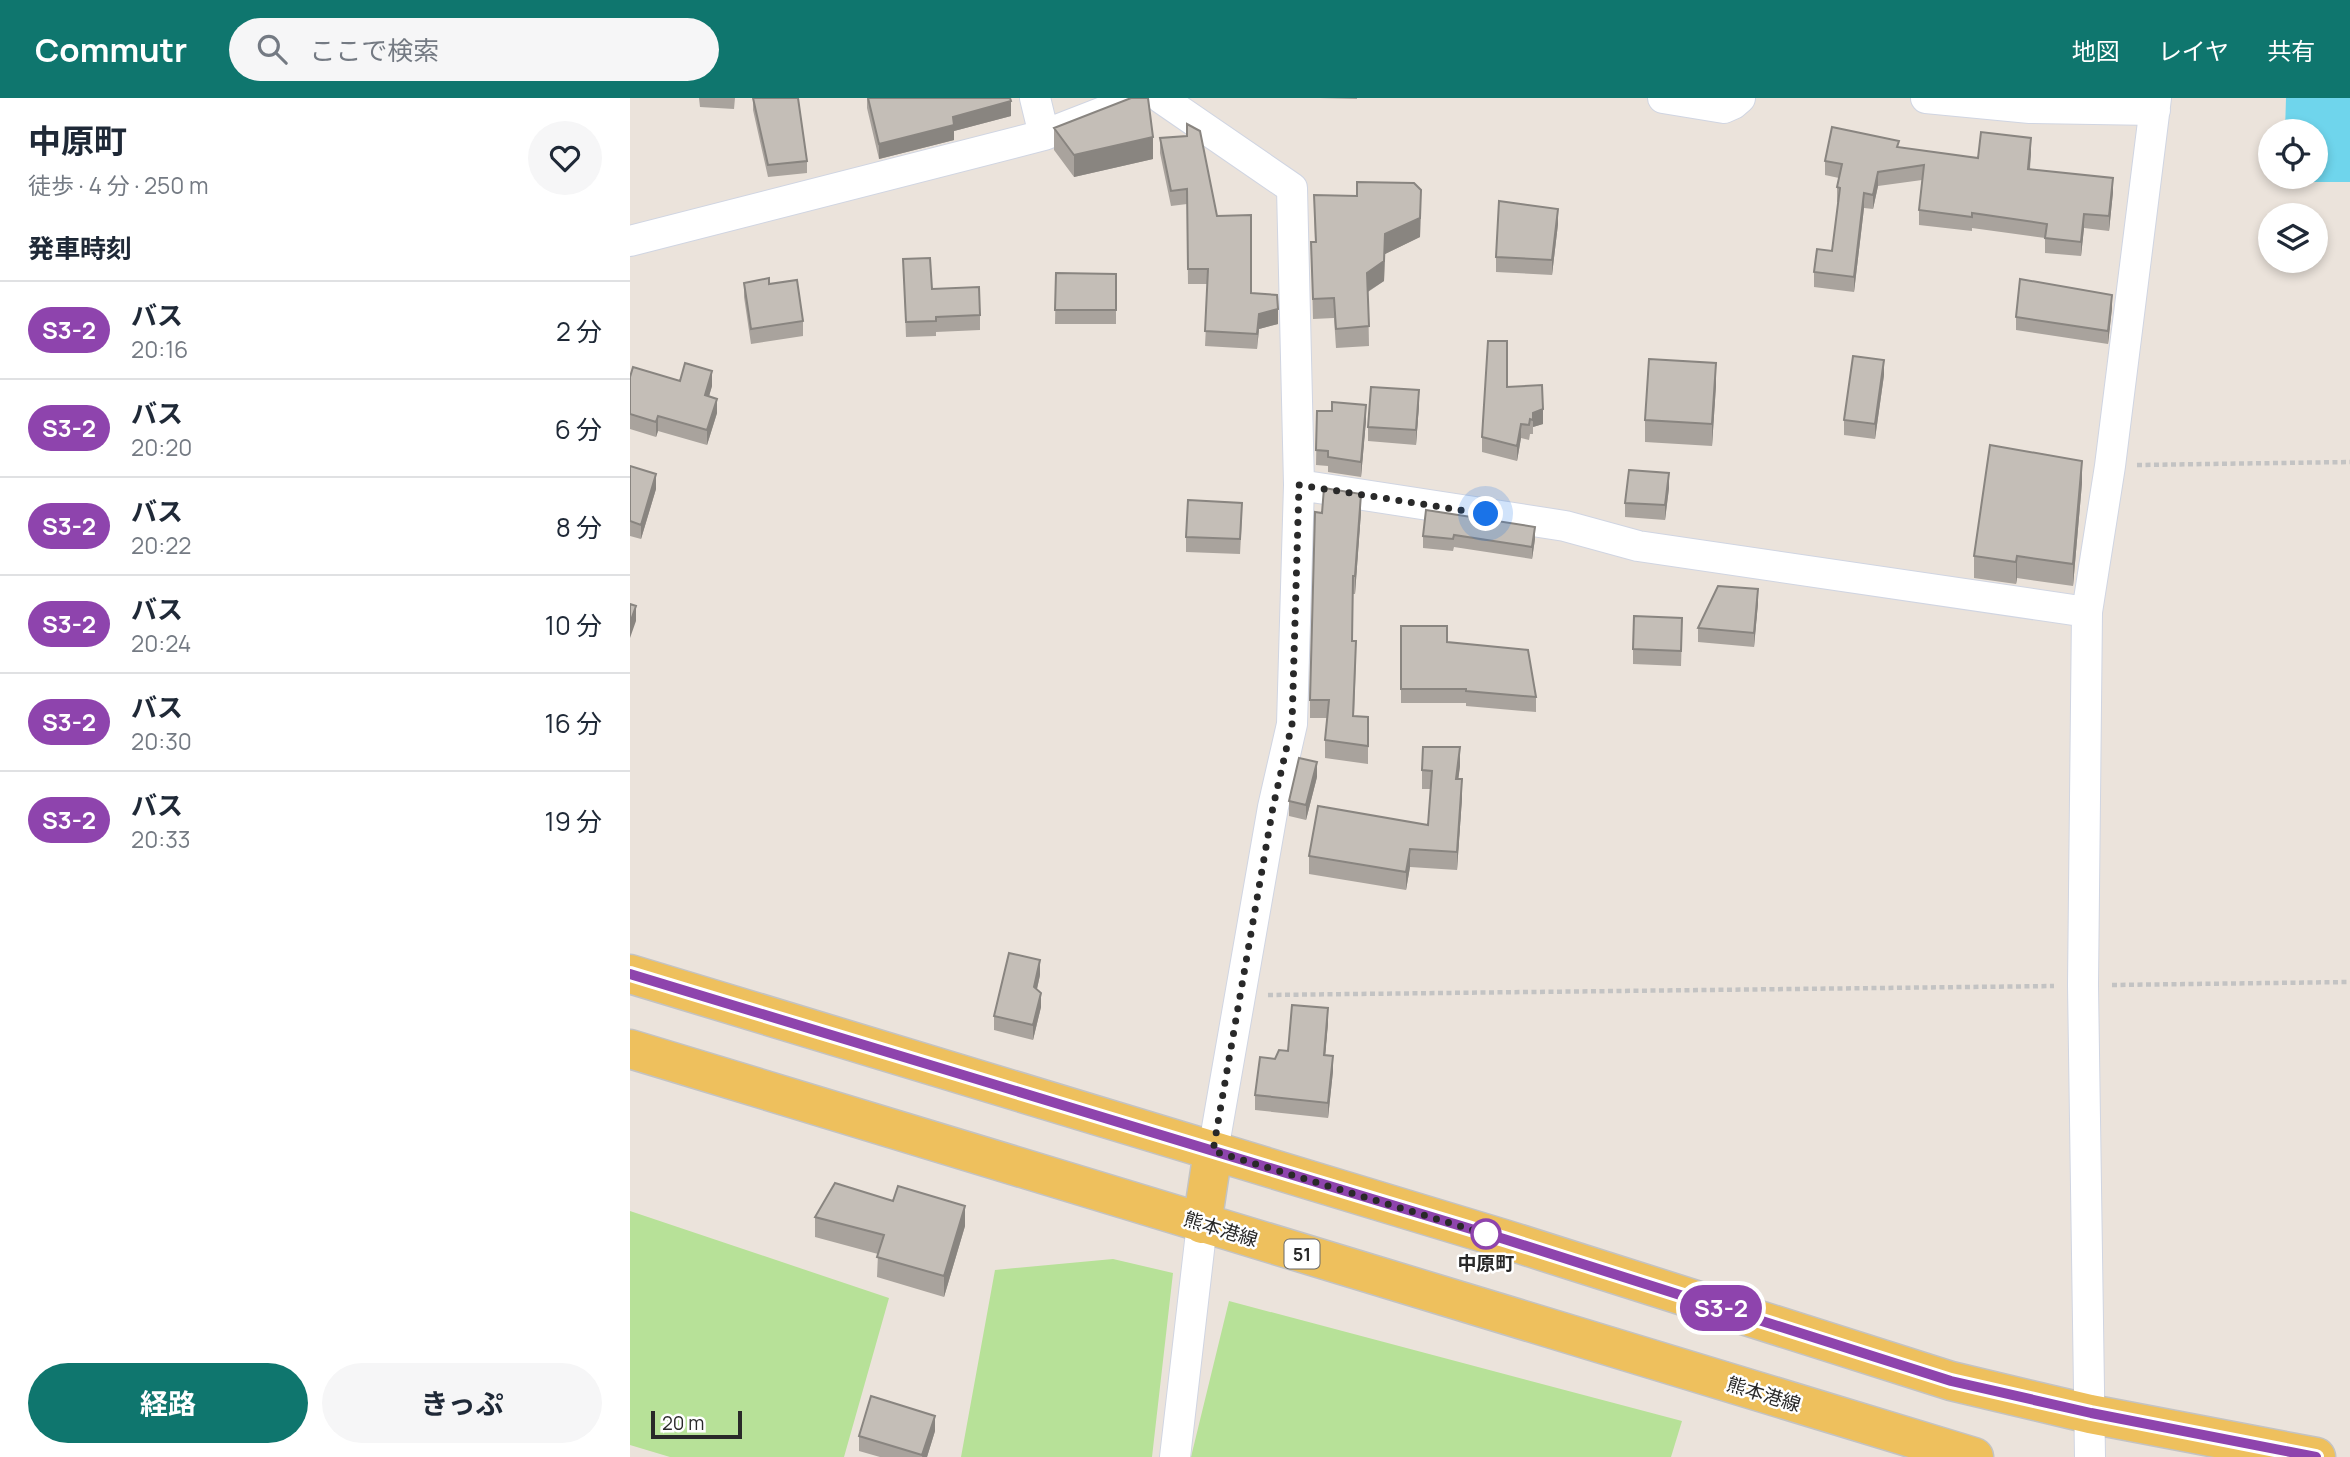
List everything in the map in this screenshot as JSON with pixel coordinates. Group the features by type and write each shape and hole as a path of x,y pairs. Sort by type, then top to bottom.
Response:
{"main road":[{"path":"630,974 1504,1239 1951,1381 2091,1413 2316,1457"},
{"name":"熊本港線","path":"630,1049 1957,1455"},
{"path":"1202,1223 1213,1151"}],"street":[{"path":"1035,98 1044,135"},
{"path":"630,241 1044,135 1139,98"},
{"path":"1161,98 1292,188 1299,485 1292,724 1273,807 1213,1151"},
{"path":"1663,98 1724,108 1740,98"},
{"path":"1926,98 2030,108 2155,104 2110,466 2087,612 2083,985 2090,1457"},
{"path":"1299,485 1565,526 1638,547 2087,612"},
{"path":"1175,1457 1202,1223"}],"path":[{"path":"2110,466 2350,462"},
{"path":"1239,996 2350,982"}],"green space":[{"path":"630,1211 889,1298 844,1457 670,1457 630,1445"},
{"path":"1113,1259 1173,1273 1152,1457 961,1457 995,1270"},
{"path":"1229,1301 1682,1421 1671,1457 1191,1457"}],"water":[{"path":"2286,98 2350,98 2350,182 2328,182 2328,119 2285,119"}],"building":[{"path":"753,98 798,98 807,161 768,165"},
{"path":"868,98 1010,98 1011,101 953,117 954,125 879,144"},
{"path":"1131,98 1148,98 1153,137 1074,155 1054,128"},
{"path":"1187,124 1200,131 1217,216 1251,215 1251,293 1277,295 1278,309 1259,314 1257,334 1205,331 1208,269 1188,269 1187,189 1171,191 1160,138 1187,136"},
{"path":"1832,127 1899,141 1897,147 1978,158 1981,132 2031,138 2028,169 2113,178 2109,216 2084,214 2081,242 2045,238 2047,224 1972,213 1972,217 1919,210 1924,165 1878,172 1873,195 1864,193 1854,277 1814,272 1817,249 1832,251 1840,188 1837,187 1842,164 1825,161"},
{"path":"1357,182 1414,183 1421,190 1420,218 1385,234 1384,261 1367,273 1369,326 1336,329 1334,298 1313,299 1311,242 1316,242 1314,195 1357,196"},
{"path":"1499,201 1558,209 1552,260 1496,257"},
{"path":"930,258 932,289 979,287 980,315 936,317 936,321 906,322 903,259"},
{"path":"1056,273 1116,274 1116,310 1055,310"},
{"path":"769,278 769,284 797,280 803,321 751,329 744,283"},
{"path":"2020,279 2112,295 2108,331 2016,317"},
{"path":"1488,341 1507,341 1507,387 1542,385 1543,409 1533,413 1533,420 1530,419 1529,425 1521,424 1517,446 1482,437"},
{"path":"1853,356 1884,360 1875,424 1844,420"},
{"path":"1649,359 1716,363 1712,424 1645,420"},
{"path":"685,363 712,371 705,395 717,399 707,430 658,416 656,422 630,414 630,377 633,367 680,381"},
{"path":"1371,387 1419,390 1416,430 1368,427"},
{"path":"1332,402 1366,405 1361,462 1328,457 1328,451 1316,450 1317,411 1332,411"},
{"path":"1990,445 2082,461 2073,564 2017,556 2016,562 1974,556"},
{"path":"630,466 656,474 641,525 630,521"},
{"path":"1629,470 1669,473 1665,505 1625,503"},
{"path":"1324,488 1361,494 1353,576 1352,641 1356,641 1353,716 1368,717 1368,746 1325,740 1329,700 1310,700 1315,512 1322,513"},
{"path":"1188,500 1242,503 1240,539 1186,537"},
{"path":"1426,510 1535,527 1532,547 1454,535 1453,539 1423,536"},
{"path":"1718,586 1758,589 1754,633 1698,628"},
{"path":"630,604 636,606 630,623"},
{"path":"1634,616 1682,618 1681,651 1633,649"},
{"path":"1401,626 1447,626 1447,642 1528,650 1536,697 1466,689 1401,689"},
{"path":"1423,747 1460,747 1456,779 1462,779 1457,852 1410,849 1406,872 1309,856 1318,806 1428,825 1432,771 1422,770"},
{"path":"1299,758 1317,762 1306,805 1289,801"},
{"path":"1009,953 1040,960 1034,987 1041,993 1033,1025 994,1016"},
{"path":"1292,1005 1328,1008 1324,1055 1333,1056 1328,1103 1255,1095 1260,1057 1275,1059 1279,1050 1288,1051"},
{"path":"835,1183 893,1201 898,1186 965,1206 944,1276 877,1257 884,1235 815,1217"},
{"path":"871,1396 935,1416 922,1455 859,1436"}],"bus line":[{"name":"S3-2","path":"630,974 1504,1239 1951,1381 2091,1413 2316,1457"}],"place":[{"name":"中原町","path":"1486,1234"}],"route":[{"path":"1486,514 1299,485 1292,724 1273,807 1213,1151 1486,1234"}]}
